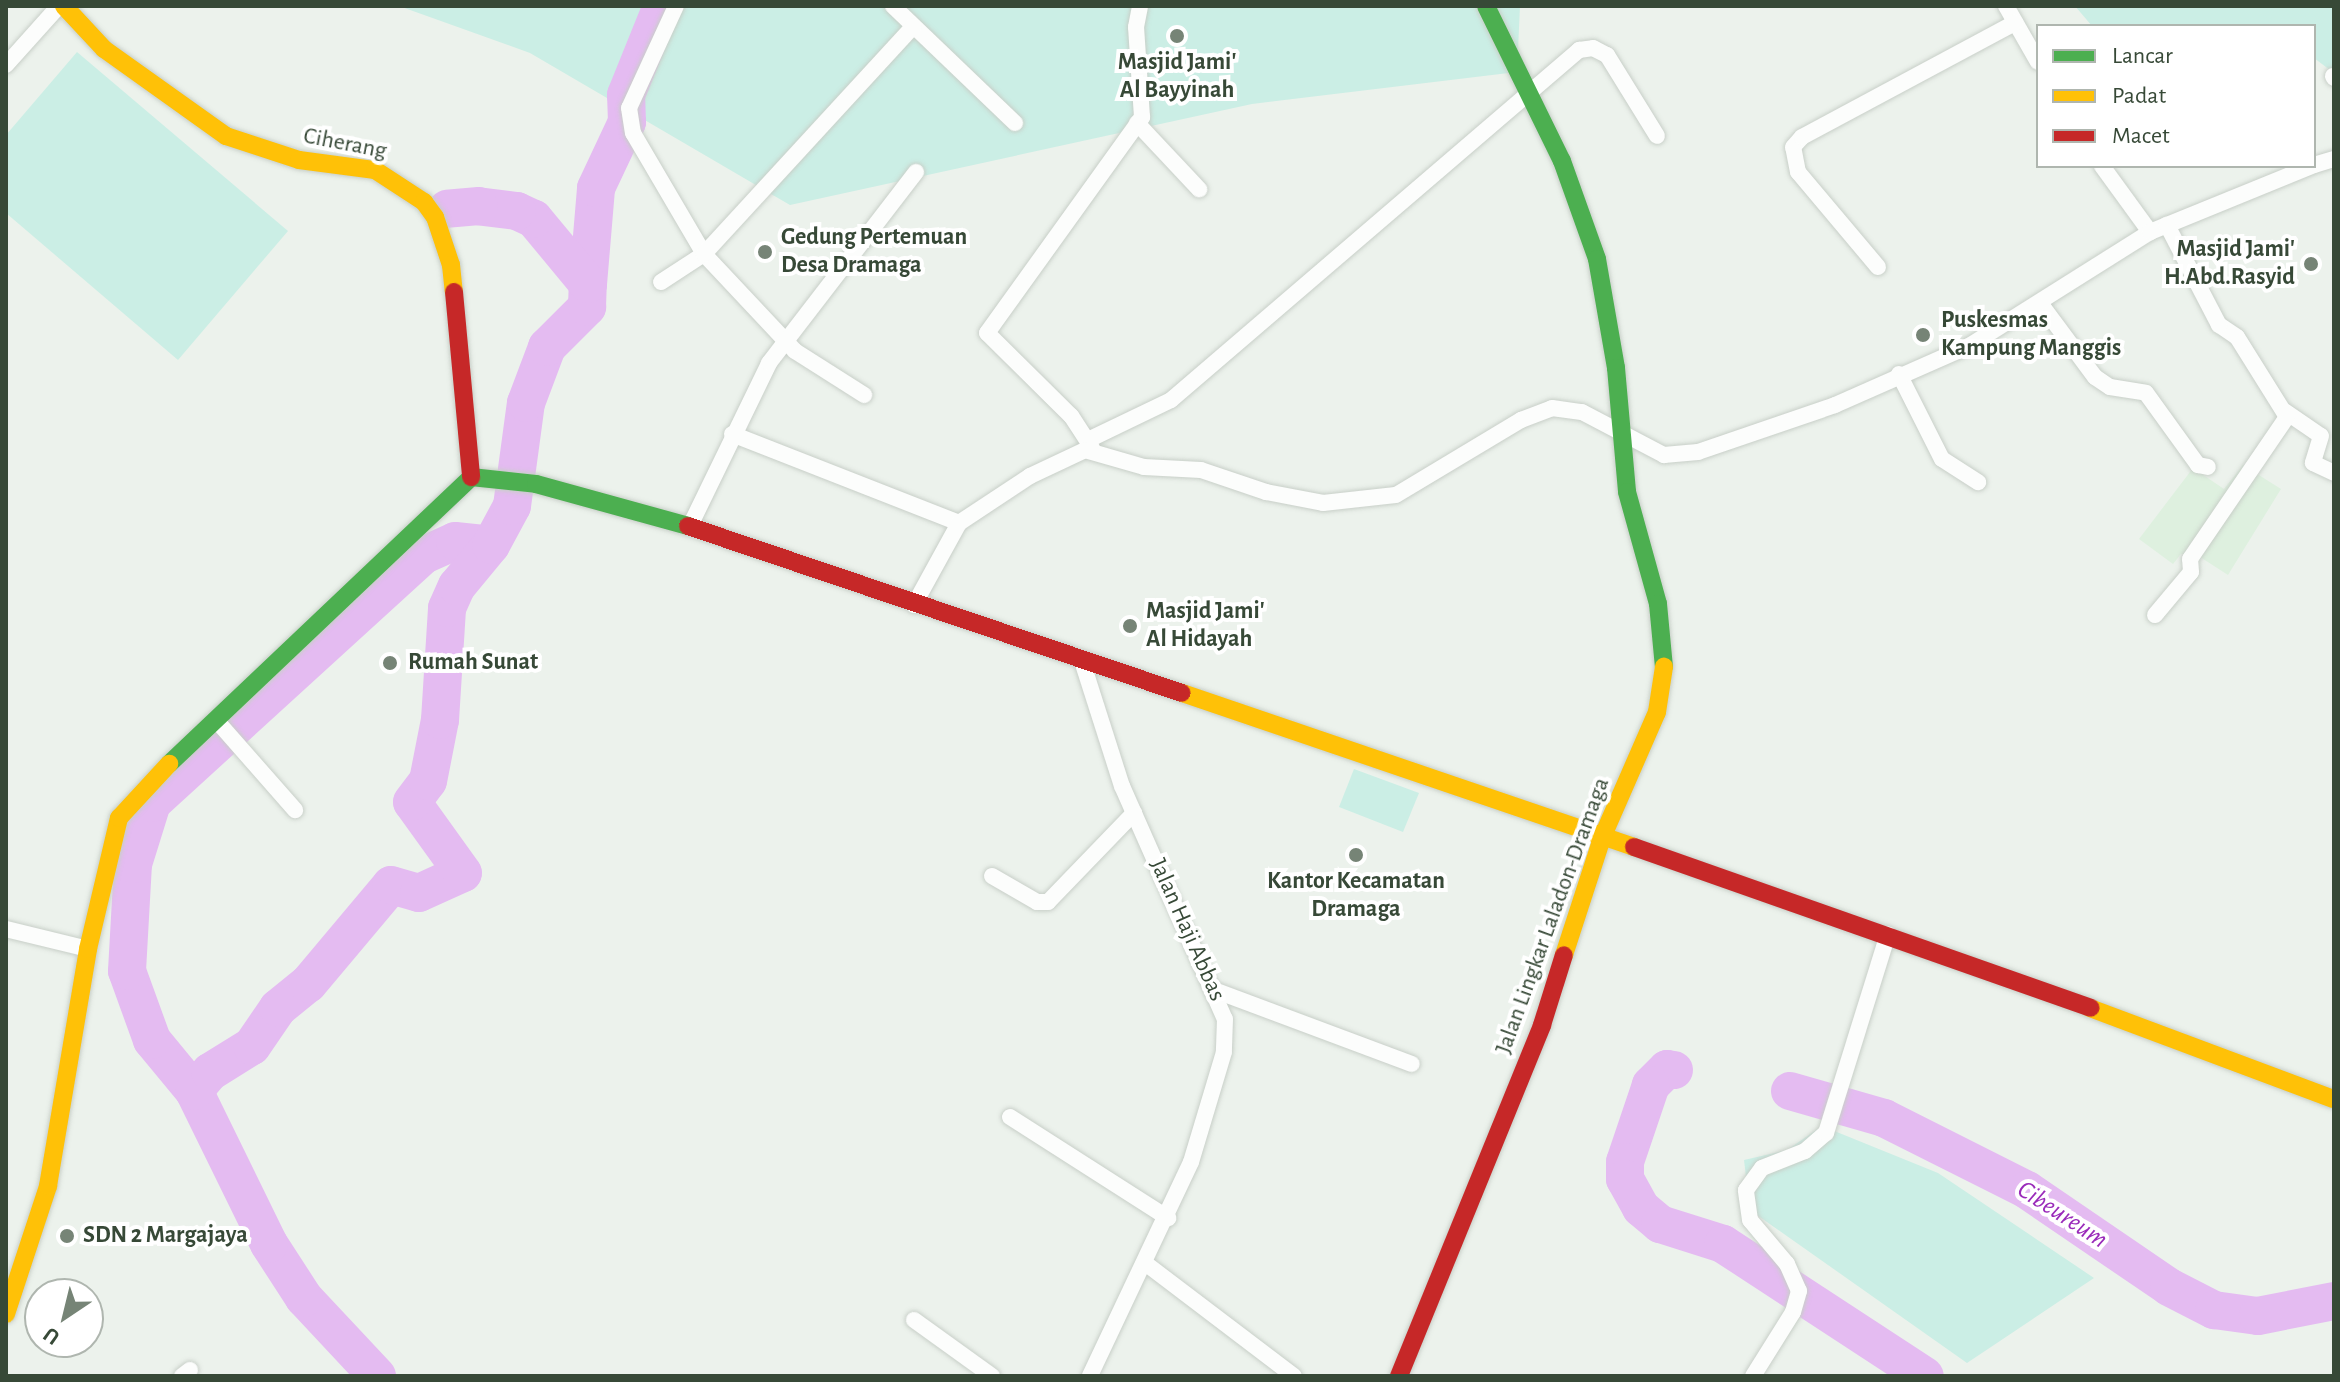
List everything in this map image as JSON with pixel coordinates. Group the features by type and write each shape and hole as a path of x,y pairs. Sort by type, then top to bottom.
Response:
{"street":[{"path":"6,65 61,6"},
{"name":"Ciherang","path":"61,6 104,49 226,136 299,160 375,170 424,202 435,217 451,265 471,477"},
{"path":"676,6 629,108 628,122 704,254 806,360 864,395"},
{"path":"893,6 1015,123"},
{"path":"1140,6 1136,27 1144,107 1137,123 987,333 1090,444 1144,467 1201,470 1293,500 1351,503 1415,486 1540,411 1582,412 1664,455 1698,452 1835,405 1899,374 1969,346 2150,232 2308,168"},
{"name":"Jalan Lingkar Laladon-Dramaga","path":"1399,1376 1542,1025 1602,838 1657,712 1665,679 1658,604 1627,492 1597,259 1562,161 1486,6"},
{"path":"2006,6 2036,59"},
{"path":"1878,267 1798,172 1793,147 1802,137 2015,23"},
{"path":"661,282 704,254 913,27"},
{"path":"914,605 959,523 1030,476 1171,400 1571,54 1586,48 1601,50 1614,62 1657,136"},
{"path":"1137,123 1199,189"},
{"path":"2103,168 2150,232"},
{"path":"690,526 732,434 785,339 916,172"},
{"path":"2167,225 2219,325 2237,337 2286,412 2321,436 2313,463 2334,473"},
{"path":"2040,303 2095,377 2110,387 2146,393 2198,465 2208,467"},
{"path":"1899,374 1942,459 1978,482"},
{"path":"2155,615 2191,572 2190,559 2271,444 2286,421 2286,412"},
{"path":"732,434 959,523"},
{"path":"6,1314 12,1288 48,1186 88,949 119,818 132,799 224,728 471,477 519,481 690,526 914,605 1888,934 2334,1099"},
{"name":"Jalan Haji Abbas","path":"1082,661 1134,813 1225,1019 1224,1052 1208,1113 1168,1218 1090,1376"},
{"path":"224,728 295,810"},
{"path":"992,876 1037,902 1048,902 1134,813"},
{"path":"6,929 88,949"},
{"path":"1753,1376 1793,1312 1799,1291 1787,1264 1750,1220 1746,1190 1762,1168 1805,1151 1826,1133 1888,934"},
{"path":"1214,990 1412,1064"},
{"path":"1010,1117 1168,1218"},
{"path":"1145,1263 1294,1376"},
{"path":"914,1320 992,1376"}],"shaded area":[{"path":"399,6 1520,6 1517,72 1252,104 790,205 530,53"},
{"path":"2075,6 2334,6 2334,73 2316,60 2316,24 2090,24"},
{"path":"77,52 288,231 178,360 6,213 6,135"},
{"path":"2243,465 2281,489 2228,575 2197,555 2181,554 2173,564 2139,539 2193,468 2224,489"},
{"path":"1354,769 1419,793 1403,832 1339,807"},
{"path":"1822,1126 1938,1173 2094,1278 1967,1363 1750,1210 1744,1160 1787,1150"}],"waterway":[{"path":"588,284 596,188 627,122 626,95 662,6"},
{"path":"377,1376 304,1298 269,1244 194,1091 210,1072 252,1046 278,1008 308,984 391,885 419,893 463,873 412,802 428,781 440,720 447,608 457,586 491,545 512,506 526,403 547,347 587,307 588,284 534,219 517,211 479,206 447,209"},
{"path":"194,1091 152,1040 127,971 133,864 152,803 424,555 455,541 491,545"},
{"name":"Cibeureum","path":"1674,1070 1667,1069 1651,1085 1625,1162 1625,1179 1641,1208 1660,1224 1723,1244 1925,1376"},
{"name":"Cibeureum","path":"1790,1091 1884,1118 2027,1190 2169,1287 2214,1310 2258,1316 2334,1301"}],"traffic: fast":[{"path":"1486,6 1562,161 1597,259 1616,368 1627,492 1658,604 1664,667"},
{"path":"169,764 471,477 536,484 688,526"}],"traffic: slow":[{"path":"64,6 104,49 226,136 299,160 375,170 424,202 435,217 451,265 454,292"},
{"path":"1564,955 1602,838 1657,712 1664,667"},
{"path":"1182,693 1634,847"},
{"path":"6,1314 48,1186 88,949 119,818 169,764"},
{"path":"2090,1008 2334,1099"}],"traffic: jam":[{"path":"454,292 471,477"},
{"path":"688,526 1182,693"},
{"path":"1634,847 2090,1008"},
{"path":"1399,1376 1542,1025 1564,955"}],"place":[{"name":"Masjid Jami' Al Bayyinah","path":"1177,36"},
{"name":"Gedung Pertemuan Desa Dramaga","path":"765,252"},
{"name":"Masjid Jami' H.Abd.Rasyid","path":"2311,264"},
{"name":"Puskesmas Kampung Manggis","path":"1923,335"},
{"name":"Masjid Jami' Al Hidayah","path":"1130,626"},
{"name":"Rumah Sunat","path":"390,663"},
{"name":"Kantor Kecamatan Dramaga","path":"1356,855"},
{"name":"SDN 2 Margajaya","path":"67,1236"}]}
